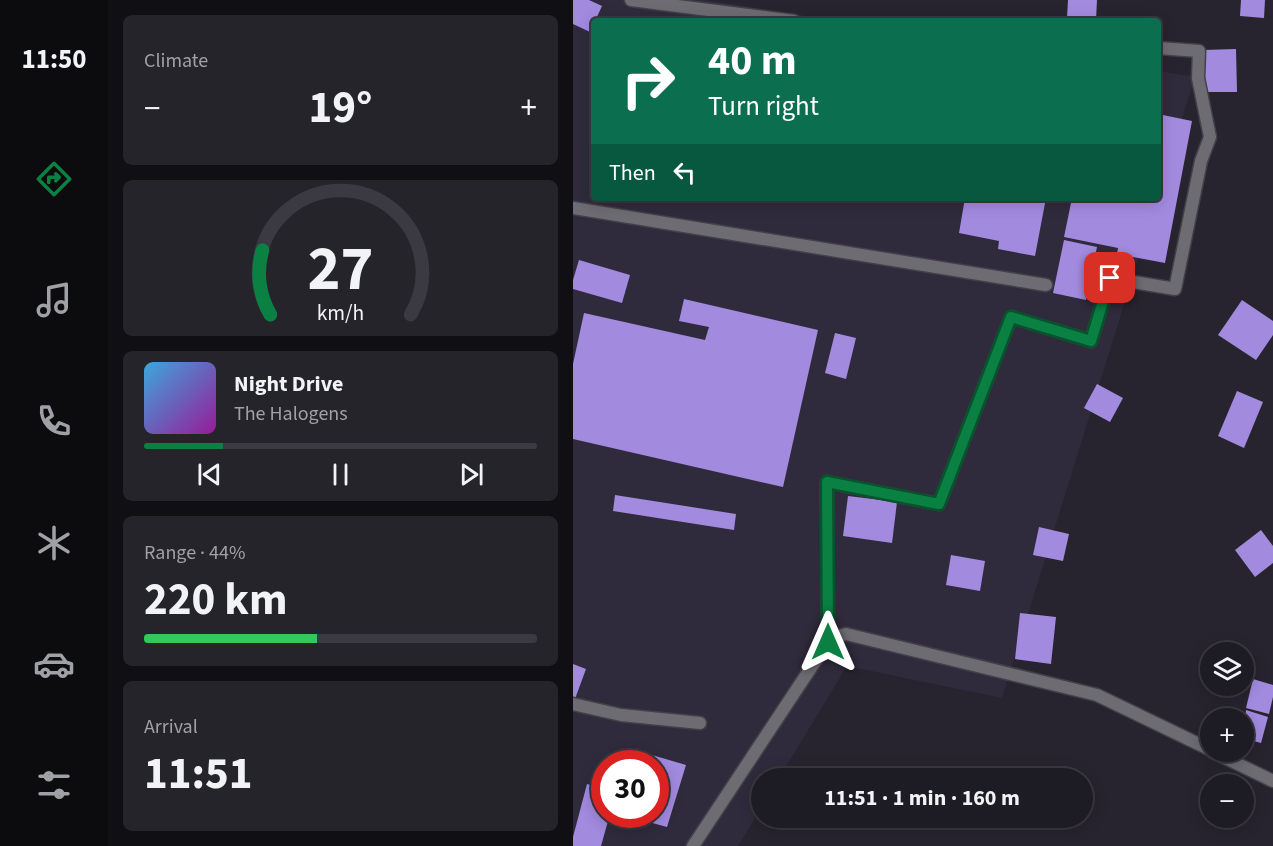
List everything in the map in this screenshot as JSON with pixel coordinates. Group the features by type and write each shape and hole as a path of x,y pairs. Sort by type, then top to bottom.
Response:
{"street":[{"path":"631,0 770,18"},
{"path":"828,642 827,482 939,504 1011,317 1091,341 1110,278 1175,289 1201,161 1210,137 1198,78 1199,51 1161,48"},
{"path":"573,208 1047,285"},
{"path":"693,846 828,642 835,636 846,634 860,636 1097,695 1200,745"},
{"path":"573,704 621,715 700,723"},
{"path":"1234,762 1273,781"}],"shaded area":[{"path":"573,0 705,0 819,18 591,18 591,201 1156,201 1002,698 847,666 785,768 751,768 751,825 738,846 573,846"},
{"path":"1161,71 1195,77 1161,185"}],"building":[{"path":"573,0 589,0 602,6 596,18 591,18 590,32 573,24"},
{"path":"1068,0 1097,0 1096,18 1067,18"},
{"path":"1241,0 1265,0 1264,18 1240,16"},
{"path":"1236,49 1237,92 1203,92 1203,50"},
{"path":"1161,115 1192,121 1165,263 1117,254 1118,248 1064,237 1071,201 1161,201"},
{"path":"964,201 1045,201 1035,256 998,249 999,241 959,233"},
{"path":"1064,240 1097,247 1086,300 1053,293"},
{"path":"579,260 630,275 622,303 573,289 573,280"},
{"path":"684,299 818,330 783,487 573,439 573,364 584,313 705,340 709,327 679,321"},
{"path":"1242,300 1273,321 1273,335 1256,360 1218,335"},
{"path":"835,333 856,338 846,379 825,373"},
{"path":"1097,384 1123,398 1110,422 1084,408"},
{"path":"1237,391 1263,402 1244,448 1218,436"},
{"path":"615,495 736,514 734,530 613,511"},
{"path":"848,496 897,502 892,543 843,536"},
{"path":"1039,527 1069,534 1063,561 1033,555"},
{"path":"1261,530 1273,546 1273,563 1255,577 1235,550"},
{"path":"951,555 985,561 980,591 946,585"},
{"path":"1020,613 1056,617 1051,664 1015,659"},
{"path":"573,664 586,669 575,699 573,698"},
{"path":"1254,679 1273,685 1269,714 1254,710 1254,708 1246,708 1249,696 1254,696"},
{"path":"1254,713 1268,717 1261,743 1254,741"},
{"path":"669,760 686,765 669,820"},
{"path":"587,784 591,785 591,828 606,828 601,846 573,846 573,837"}],"route":[{"path":"828,642 827,482 939,504 1011,317 1091,341 1110,278"}]}
